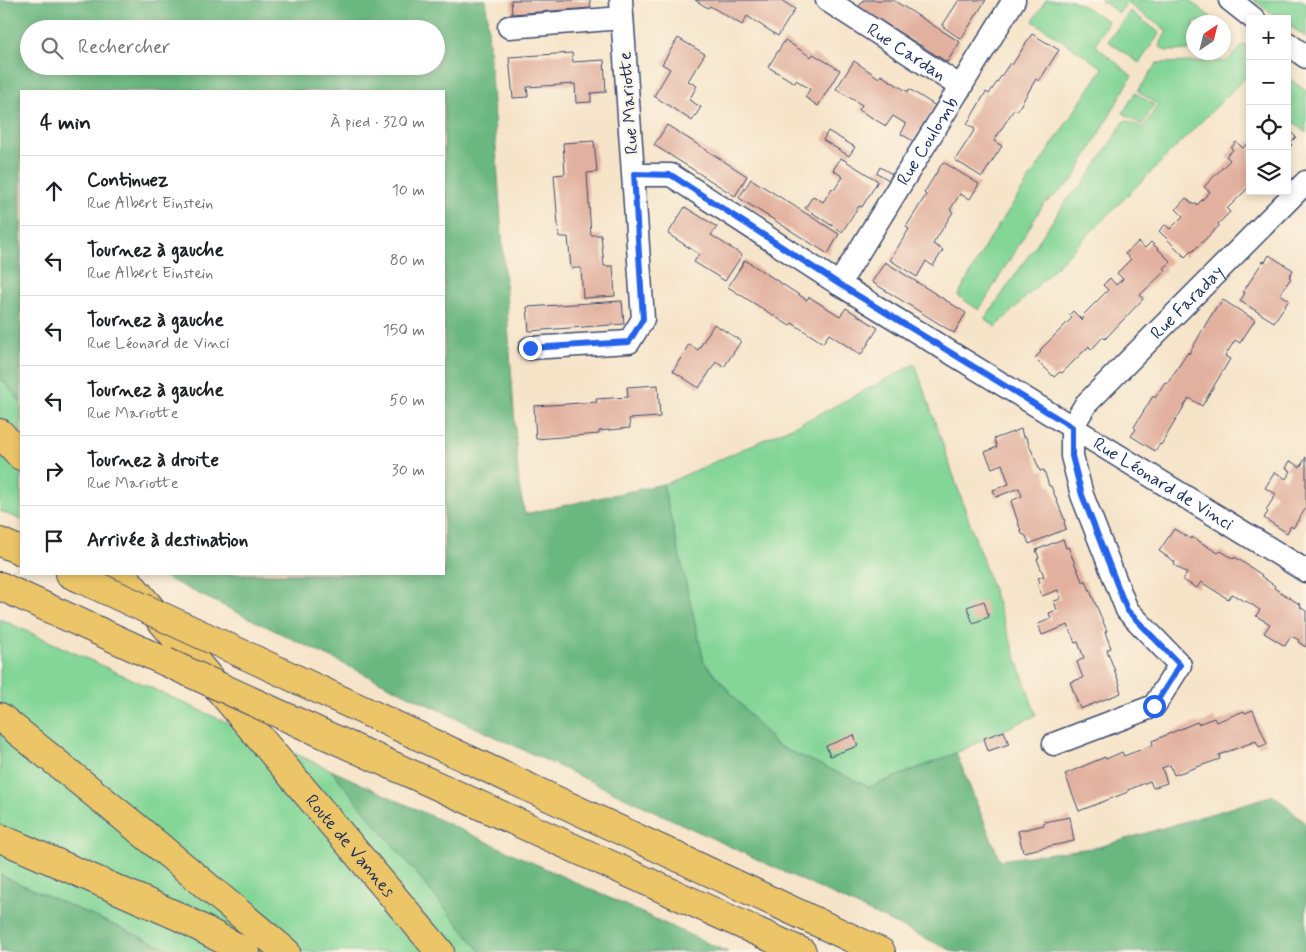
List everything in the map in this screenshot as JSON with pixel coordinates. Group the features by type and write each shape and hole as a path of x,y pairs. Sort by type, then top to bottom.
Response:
{"main road":[{"path":"0,428 20,454"},
{"path":"0,433 20,454"},
{"path":"0,542 20,552"},
{"name":"Route de Vannes","path":"123,575 440,952"},
{"path":"78,577 881,952"},
{"path":"0,586 802,952"},
{"path":"0,717 286,952"},
{"path":"0,838 180,917 246,952"}],"street":[{"name":"Rue Cardan","path":"828,0 961,88"},
{"name":"Rue Coulomb","path":"839,284 1014,0"},
{"path":"1230,0 1249,15"},
{"path":"509,27 621,9"},
{"name":"Rue Mariotte","path":"530,348 629,342 643,319 621,9"},
{"path":"1291,47 1306,58"},
{"name":"Rue Léonard de Vinci","path":"634,174 671,175 839,284 1306,571"},
{"name":"Rue Faraday","path":"1072,427 1086,404 1306,182"},
{"path":"1054,744 1154,706 1180,665 1127,610 1082,495 1072,456 1072,427"}],"green space":[{"path":"0,0 486,0 519,486 525,514 663,484 704,662 776,745 870,787 956,753 1000,860 1099,847 1274,795 1306,824 1306,952 955,952 464,722 163,575 445,575 445,90 20,90 20,401 0,377"},
{"path":"1046,0 1073,0 1108,21 1095,45 1132,76 1073,180 1043,205 979,310 958,296 987,243 1103,68 1033,21"},
{"path":"1100,0 1189,0 1208,15 1186,15 1186,50 1166,51 1159,46 1167,31 1127,3 1119,13"},
{"path":"1253,0 1302,0 1306,3 1306,37 1291,27 1291,15 1274,15"},
{"path":"1130,11 1160,33 1139,63 1108,41"},
{"path":"1244,44 1246,45 1246,79 996,327 985,319 1070,196 1087,179 1125,120 1143,128 1158,105 1138,91 1157,63 1227,61 1231,60 1231,57"},
{"path":"1291,80 1306,91 1306,133 1291,120"},
{"path":"1135,93 1154,105 1142,125 1123,113"},
{"path":"915,364 1036,715 956,753 870,787 776,745 704,662 663,484 816,416"},
{"path":"0,377 20,401 20,520 0,511"},
{"path":"0,619 331,770 481,952 175,952 0,875"},
{"path":"331,770 714,946 728,952 481,952"},
{"path":"0,875 175,952 0,952"}],"building":[{"path":"511,0 590,0 591,8 512,14"},
{"path":"695,0 781,0 795,9 778,36 747,16 742,25 710,6 708,8"},
{"path":"863,0 893,0 960,42 947,62 859,7"},
{"path":"959,0 986,0 961,39 942,26"},
{"path":"1032,34 1059,50 1039,81 1036,79 1017,111 1014,109 994,141 1002,146 982,177 955,160 975,129 967,124 986,92 989,94 1010,63 1012,65"},
{"path":"678,38 705,54 688,81 697,86 689,100 701,107 692,121 654,96 670,69 662,64"},
{"path":"785,40 811,57 813,54 840,70 818,106 805,97 810,89 796,80 795,83 768,67"},
{"path":"572,53 573,62 604,60 606,92 591,93 591,102 576,103 575,84 527,87 528,97 513,98 509,57"},
{"path":"854,61 879,78 881,75 908,92 909,89 936,106 913,141 901,134 906,124 893,116 886,126 859,110 862,105 836,89"},
{"path":"667,125 747,176 735,196 654,145"},
{"path":"828,131 855,147 849,156 823,140"},
{"path":"1291,132 1296,137 1291,142"},
{"path":"594,141 597,172 587,173 591,235 601,235 604,266 613,266 615,296 583,298 581,268 571,268 568,237 559,237 554,175 565,174 563,143"},
{"path":"1236,142 1243,148 1246,145 1246,190 1227,209 1230,212 1218,224 1219,226 1185,257 1159,231 1165,225 1170,229 1183,216 1176,209 1186,198 1194,205 1196,203 1197,205 1210,192 1204,187 1230,160 1226,156 1233,150 1231,148"},
{"path":"841,158 878,181 862,207 859,206 842,232 805,208 813,196 823,202 832,188 834,190 843,177 833,170"},
{"path":"943,162 979,184 970,199 960,194 950,210 953,212 933,244 943,250 933,266 926,261 917,277 890,260 909,229 906,227 926,195 924,193"},
{"path":"880,167 892,174 889,180 877,173"},
{"path":"751,179 839,234 828,254 739,198"},
{"path":"685,207 717,227 711,235 742,255 725,281 694,262 699,254 668,234"},
{"path":"1138,242 1145,248 1151,242 1171,262 1164,268 1166,270 1140,295 1143,299 1105,339 1103,337 1091,350 1089,346 1062,373 1060,372 1054,377 1035,358 1041,352 1040,350 1072,318 1069,315 1073,311 1082,320 1084,318 1082,316 1108,290 1103,285 1110,278 1116,285 1123,279 1117,273 1131,259 1125,254"},
{"path":"1269,255 1293,270 1289,277 1291,278 1280,294 1289,300 1274,322 1240,301 1245,293 1243,292"},
{"path":"745,260 807,300 809,297 840,316 846,308 878,328 861,355 829,334 823,343 792,323 790,326 728,287"},
{"path":"885,262 966,313 954,333 872,282"},
{"path":"1223,300 1255,320 1240,343 1235,340 1225,356 1230,359 1202,406 1189,398 1161,445 1155,451 1131,436 1136,429 1134,427 1153,396 1155,398 1165,382 1167,384 1188,352 1189,354 1217,306"},
{"path":"622,301 624,324 529,331 527,307"},
{"path":"714,324 741,341 724,367 716,362 699,388 673,371 689,344 698,350"},
{"path":"658,385 660,417 629,419 630,428 599,431 599,434 536,439 534,406 597,402 596,399 628,397 627,387"},
{"path":"1021,429 1040,471 1044,470 1065,521 1066,529 1029,544 1026,536 1022,534 1011,501 1022,496 1019,488 996,497 993,490 1009,484 1002,464 992,468 985,452 997,447 994,439"},
{"path":"1306,457 1306,508 1293,528 1291,526 1287,533 1264,518 1268,512 1266,510 1276,494 1265,488 1275,472 1286,479 1291,471 1286,468 1290,461 1300,467"},
{"path":"1174,529 1191,539 1192,537 1218,553 1221,551 1234,559 1235,557 1262,575 1275,586 1274,588 1301,605 1300,607 1306,611 1306,647 1298,642 1299,640 1291,636 1285,646 1264,633 1270,624 1256,616 1260,610 1246,601 1232,594 1228,599 1201,582 1197,588 1183,580 1187,573 1174,565 1175,562 1159,551"},
{"path":"1063,539 1082,581 1086,581 1107,631 1105,632 1111,648 1107,650 1120,685 1121,693 1080,709 1070,682 1083,678 1077,662 1084,658 1078,642 1075,643 1068,625 1042,635 1038,624 1051,619 1049,613 1057,610 1054,601 1061,599 1058,590 1042,596 1037,583 1040,582 1038,578 1044,576 1037,559 1039,558 1036,550"},
{"path":"984,601 989,617 973,623 967,607"},
{"path":"1253,710 1267,744 1259,747 1256,741 1219,755 1220,759 1174,775 1170,765 1162,768 1167,783 1153,788 1150,781 1128,790 1128,792 1079,811 1065,774 1105,757 1106,759 1122,752 1124,756 1153,745 1152,741 1197,722 1198,724 1214,718 1216,722 1244,711 1245,713"},
{"path":"1004,731 1009,744 988,751 984,738"},
{"path":"854,735 858,746 830,756 826,746"},
{"path":"1070,817 1074,841 1023,852 1018,831 1044,825 1044,822"}],"route":[{"path":"530,348 629,342 643,319 634,174 671,175 839,284 1072,427 1072,456 1082,495 1127,610 1180,665 1154,706"}]}
